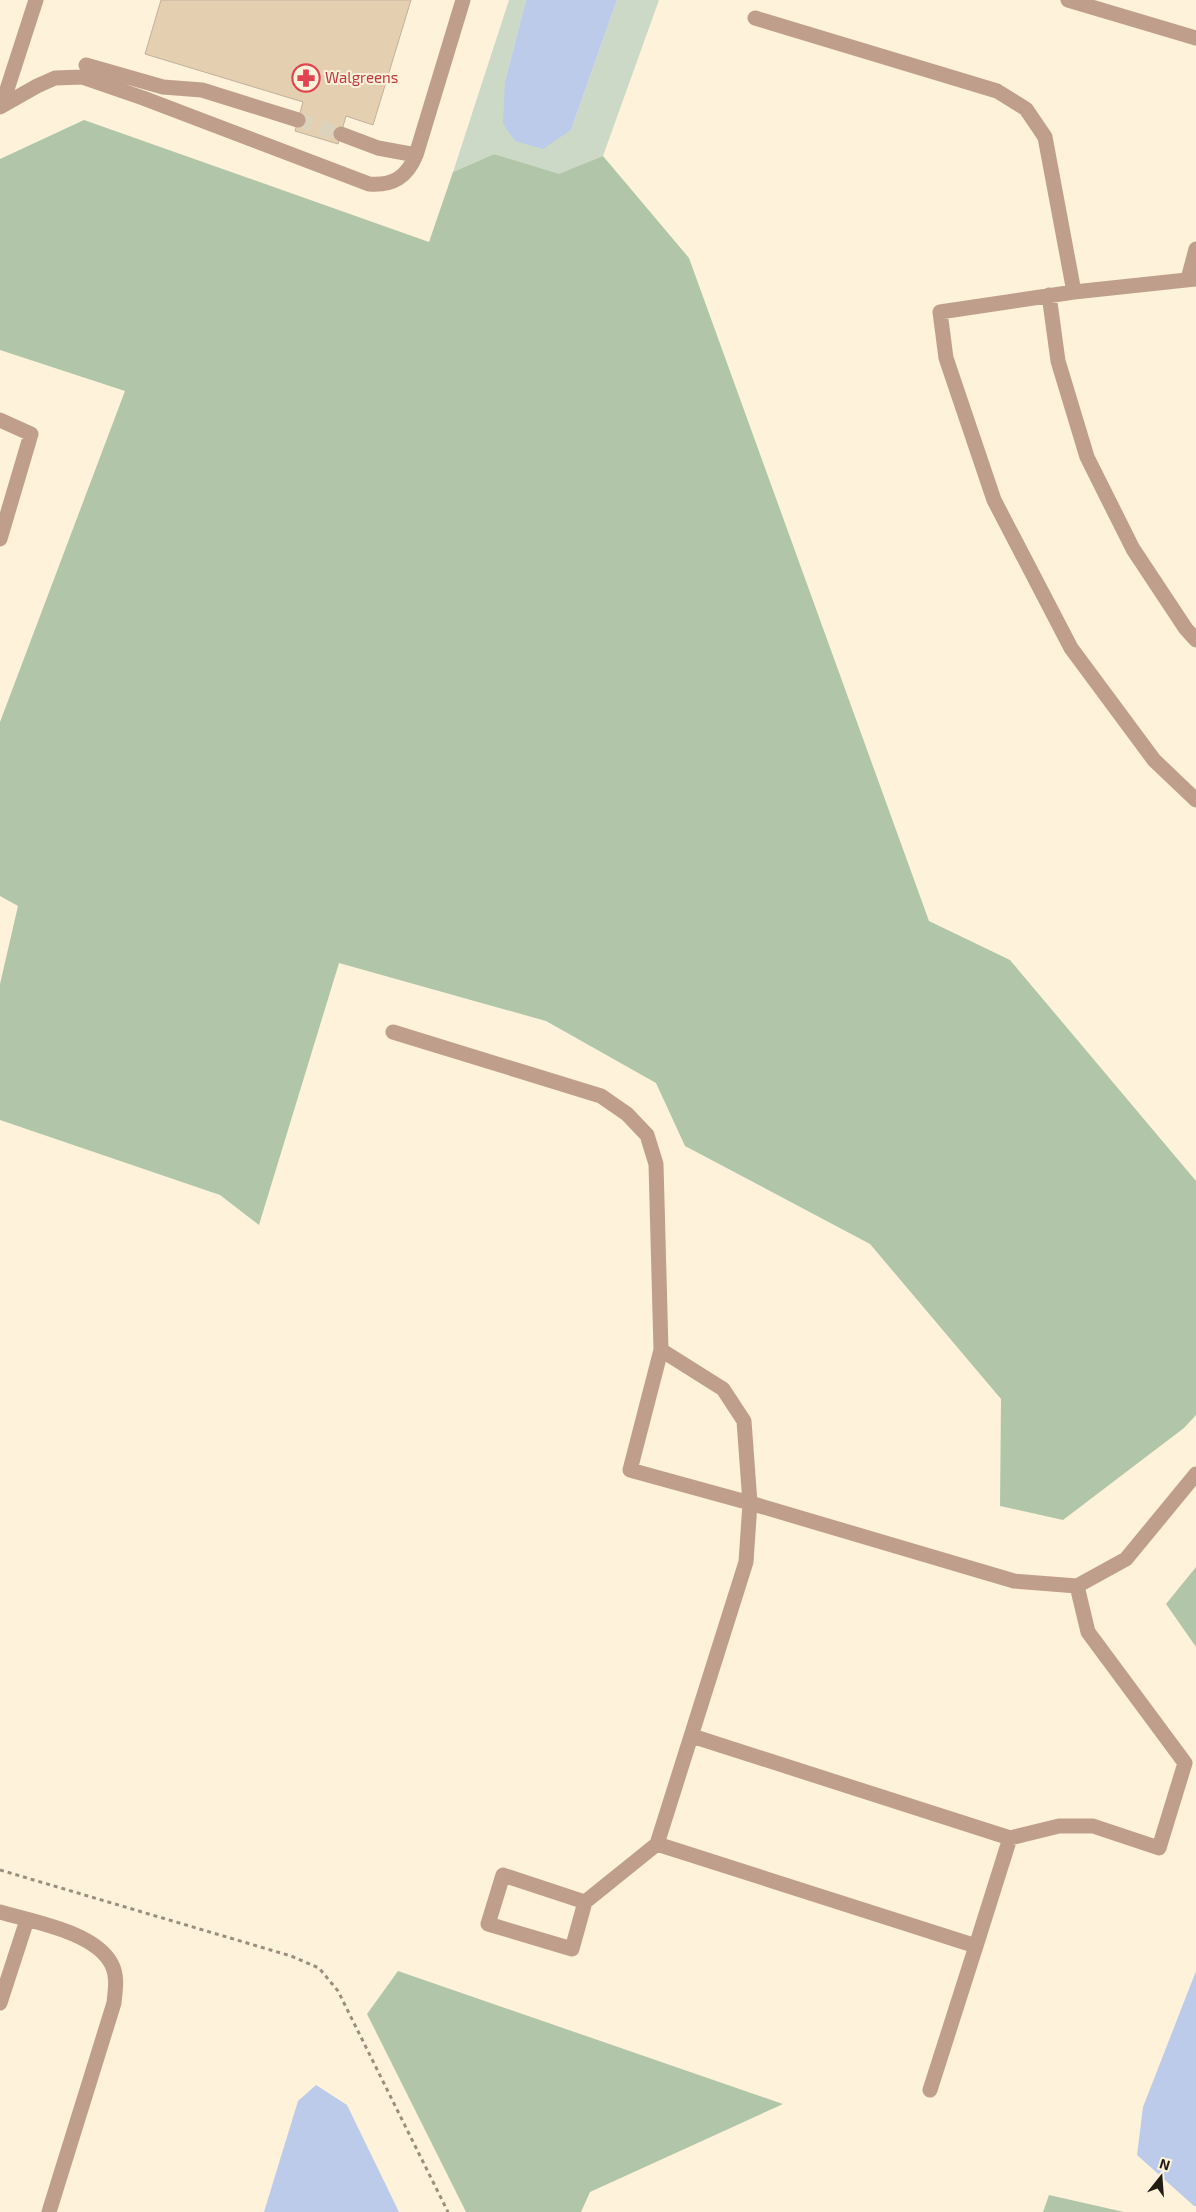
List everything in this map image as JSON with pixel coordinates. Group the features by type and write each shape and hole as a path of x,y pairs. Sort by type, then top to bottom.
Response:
{"street":[{"path":"1,106 36,0"},
{"path":"1,106 30,89 56,78 82,77 143,98 369,184 380,185 398,180 412,165 463,0"},
{"path":"1068,0 1196,38"},
{"path":"755,18 998,91 1026,109 1045,137 1074,292"},
{"path":"86,65 163,87 202,90 298,120"},
{"path":"341,134 378,148 416,155"},
{"path":"1196,249 1192,279 1049,295 940,312 946,358 994,500 1071,648 1154,760 1196,800"},
{"path":"1049,295 1058,361 1087,457 1134,549 1186,629 1196,640"},
{"path":"0,420 31,434 2,521 0,539"},
{"path":"393,1032 601,1096 628,1114 647,1135 656,1164 661,1350 630,1470 750,1503 1014,1581 1077,1586 1126,1559 1196,1474"},
{"path":"585,1902 503,1876 488,1924 572,1949 585,1902 657,1844 746,1562 750,1503 744,1421 723,1389 661,1350"},
{"path":"692,1736 1010,1838 1059,1826 1093,1826 1159,1848 1184,1762 1088,1632 1077,1586"},
{"path":"930,2090 1010,1838"},
{"path":"657,1844 976,1946"},
{"path":"0,1912 74,1934 92,1944 103,1952 112,1966 116,1981 114,2003 49,2212"},
{"path":"0,2003 27,1920"}],"path":[{"path":"0,1870 291,1956 319,1968 338,1991 448,2212"}],"green space":[{"path":"509,0 526,0 505,81 571,130 617,0 659,0 603,156 559,175 494,154 453,172"},
{"path":"84,120 429,242 453,172 494,154 559,174 603,156 689,258 929,921 1010,960 1196,1181 1196,1415 1184,1428 1063,1520 1000,1506 1001,1399 870,1244 685,1146 656,1083 546,1021 339,963 259,1225 220,1195 0,1120 0,984 18,906 0,896 0,722 125,391 0,350 0,159"},
{"path":"1196,1567 1196,1647 1166,1604"},
{"path":"398,1971 783,2104 590,2192 581,2212 466,2212 367,2014"},
{"path":"1049,2195 1124,2212 1043,2212"}],"water":[{"path":"526,0 617,0 571,130 543,149 515,141 503,124 505,81"},
{"path":"1196,1971 1196,2206 1194,2206 1137,2155 1143,2107"},
{"path":"316,2085 347,2105 399,2212 264,2212 298,2101"}],"building":[{"name":"Walgreens","path":"161,0 411,0 373,125 346,116 338,144 295,131 303,102 145,54"}],"tunnel":[{"path":"298,120 341,134"}],"place":[{"name":"Walgreens","path":"306,78"}]}
